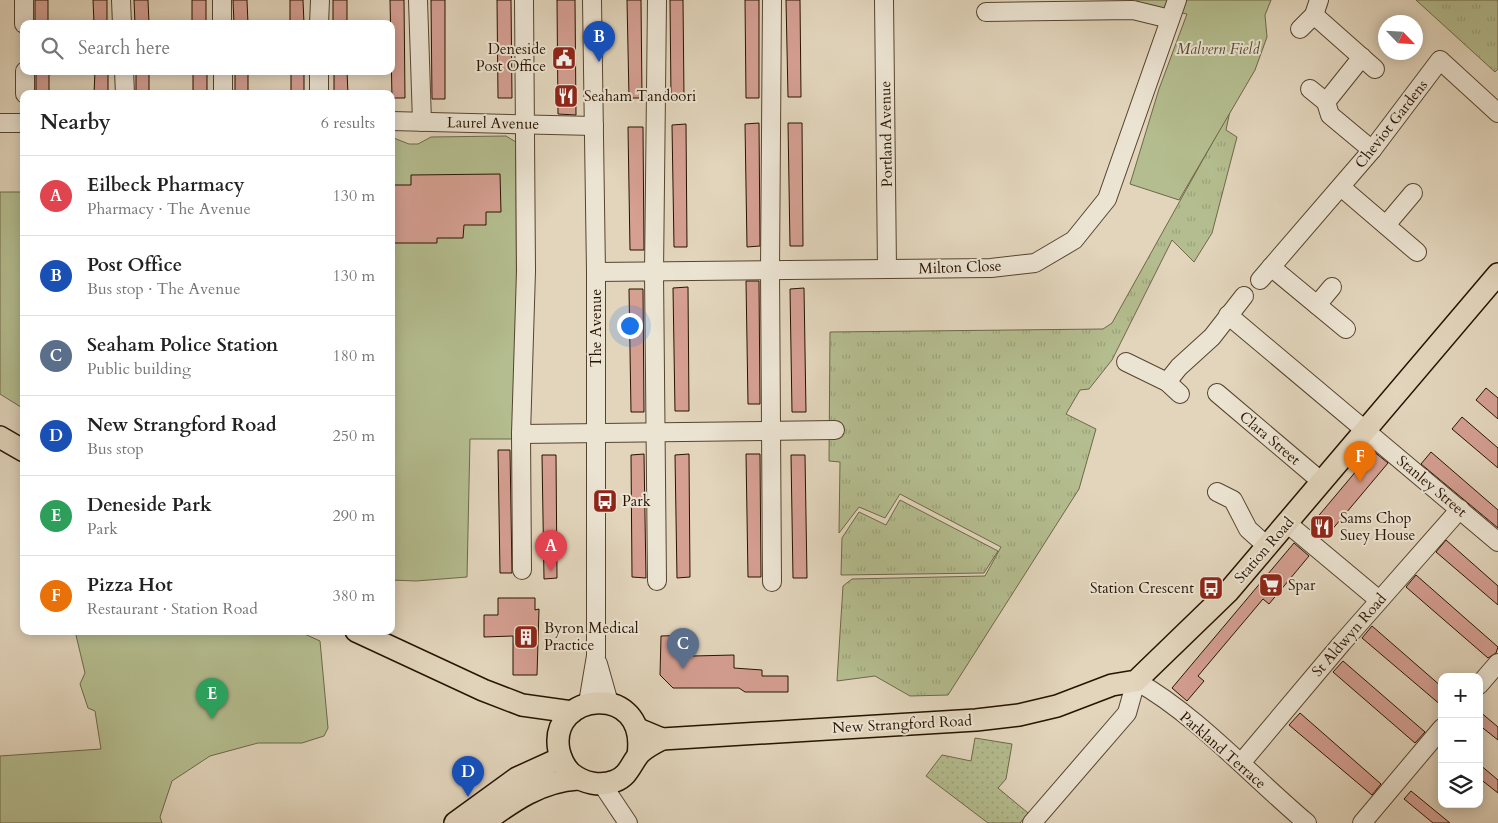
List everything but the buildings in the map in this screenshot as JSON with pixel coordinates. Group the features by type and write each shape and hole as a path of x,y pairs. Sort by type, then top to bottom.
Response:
{"main road":[{"name":"Station Road","path":"1136,681 1205,617 1268,547 1498,274"},
{"path":"0,437 20,449"},
{"path":"365,635 483,690 522,705 560,730"},
{"name":"New Strangford Road","path":"638,729 662,739 976,720 1019,715 1056,706 1112,686 1136,681"},
{"path":"483,823 506,806 540,787 558,780 578,779 590,783 611,781 631,768 638,755 640,742 638,729 631,717 622,708 609,703 580,707 522,705"},
{"path":"578,779 569,771 560,758 558,744 560,730 580,707"},
{"path":"638,755 662,739"},
{"path":"455,823 517,778 560,758"}],"street":[{"path":"24,0 24,20"},
{"path":"122,0 122,20"},
{"path":"222,0 222,20"},
{"path":"319,20 320,0"},
{"path":"418,0 422,122"},
{"path":"522,570 521,434 526,271 524,0"},
{"name":"The Avenue","path":"592,0 596,272 596,656 609,703"},
{"path":"657,0 654,272 657,581"},
{"path":"772,0 770,270 772,582"},
{"name":"Portland Avenue","path":"884,0 887,269"},
{"name":"Milton Close","path":"596,272 991,268 1035,263 1074,240 1107,199 1176,0"},
{"path":"1300,28 1316,8 1375,70"},
{"path":"986,12 1133,10 1170,19"},
{"path":"1326,102 1362,57"},
{"name":"Cheviot Gardens","path":"1346,329 1317,305 1266,274 1372,150 1440,60 1498,112"},
{"path":"25,75 26,90"},
{"path":"124,75 125,90"},
{"path":"223,75 223,90"},
{"path":"319,75 319,90"},
{"path":"1310,89 1326,102 1330,114 1372,150"},
{"name":"Laurel Avenue","path":"395,121 594,126"},
{"path":"0,123 20,123"},
{"path":"1341,186 1417,252"},
{"path":"1386,226 1413,193"},
{"path":"1317,305 1332,286"},
{"path":"1166,382 1179,367 1212,337 1244,296"},
{"name":"Stanley Street","path":"1228,315 1498,542"},
{"path":"1126,362 1166,382 1180,394"},
{"name":"Clara Street","path":"1217,393 1322,482"},
{"path":"521,434 836,430"},
{"path":"1217,492 1233,500 1248,529 1268,547"},
{"name":"St Aldwyn Road","path":"1241,763 1379,600 1460,509"},
{"path":"1288,524 1379,600"},
{"name":"The Avenue","path":"580,707 596,656"},
{"path":"1483,680 1498,663"},
{"path":"1032,823 1127,713 1136,681"},
{"name":"Parkland Terrace","path":"1136,681 1156,692 1241,763 1307,823"},
{"path":"1362,823 1438,733"},
{"path":"611,781 618,789 623,818"}],"green space":[{"name":"Malvern Field","path":"1137,0 1271,0 1265,15 1267,37 1255,70 1179,200 1130,184 1159,89 1187,14 1137,4"},
{"path":"1416,0 1498,0 1498,69 1495,72"},
{"path":"1230,111 1226,130 1237,137 1212,233 1194,262 1172,240 1112,360 1089,389 1080,390 1066,414 1096,429 1079,489 948,695 910,696 875,676 837,681 843,586 852,579 985,576 1001,547 900,494 885,518 859,507 839,533 840,462 829,461 830,332 1103,329 1112,323"},
{"path":"506,136 516,142 517,439 470,439 467,577 416,581 395,580 395,139 409,144 418,144 431,137"},
{"path":"0,192 20,192 20,406 0,394"},
{"path":"900,500 998,551 984,573 841,575 842,538 859,512 886,525"},
{"path":"76,635 307,635 320,641 328,728 324,736 302,743 258,743 210,756 172,781 160,817 162,823 0,823 0,756 101,749 95,711 88,708 80,684 85,673"},
{"path":"975,738 1012,744 1006,779 998,788 1028,813 1020,823 988,823 926,776 942,755 971,761"}],"place":[{"name":"Deneside Post Office","path":"564,58"},
{"name":"Post Office","path":"599,62"},
{"name":"Seaham Tandoori","path":"566,96"},
{"name":"Pizza Hot","path":"1360,482"},
{"name":"Park","path":"605,501"},
{"name":"Sams Chop Suey House","path":"1322,527"},
{"name":"Eilbeck Pharmacy","path":"551,571"},
{"name":"Spar","path":"1271,585"},
{"name":"Station Crescent","path":"1211,588"},
{"name":"Byron Medical Practice","path":"526,637"},
{"name":"Seaham Police Station","path":"683,669"},
{"name":"Deneside Park","path":"212,719"},
{"name":"New Strangford Road","path":"468,797"}]}
